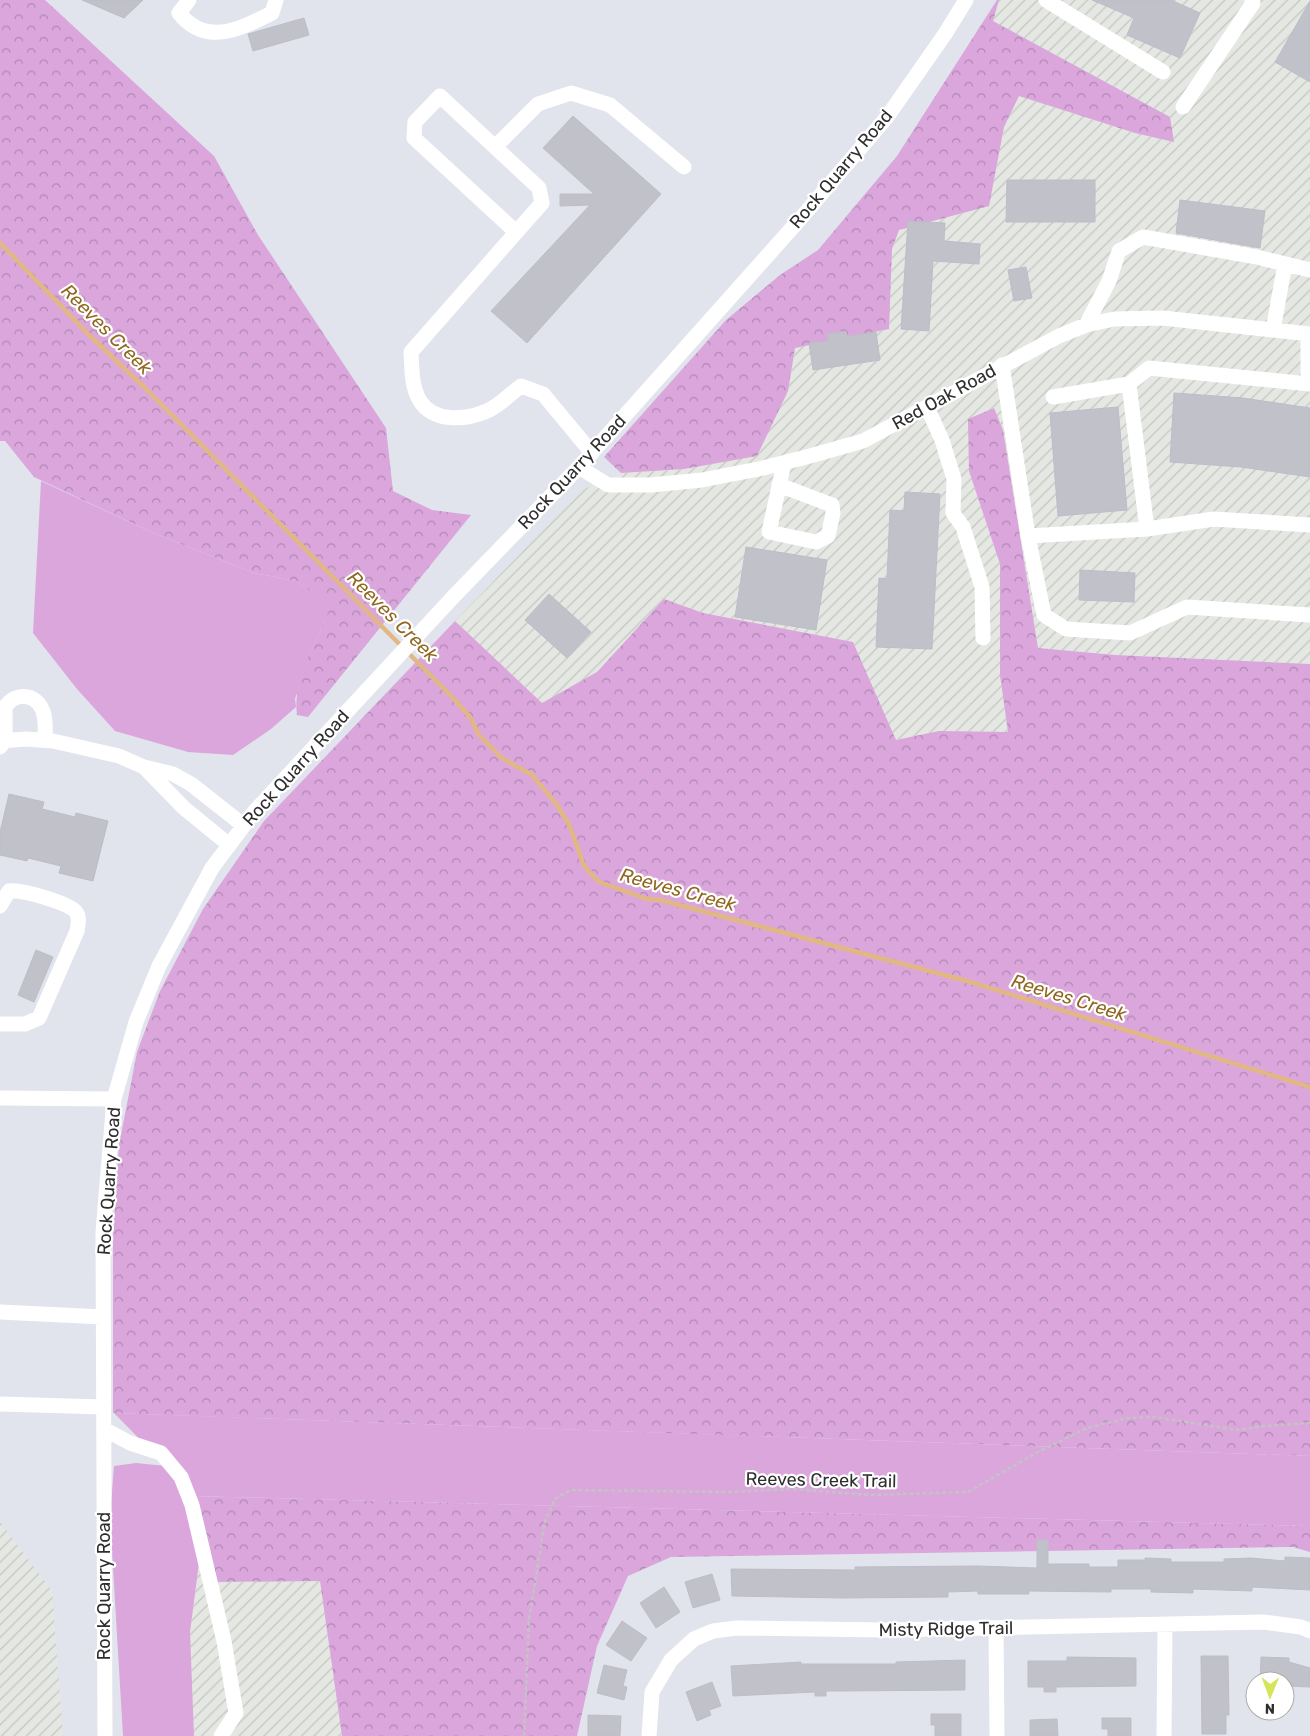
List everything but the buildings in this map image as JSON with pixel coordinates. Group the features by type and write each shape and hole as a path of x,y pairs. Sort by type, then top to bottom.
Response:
{"street":[{"path":"189,0 179,13 186,21 203,32 219,33 254,22 272,13 276,0"},
{"name":"Rock Quarry Road","path":"105,1736 103,1232 114,1099 136,1022 158,966 212,868 243,825 454,596 592,453 801,218 886,117 945,34 966,0"},
{"path":"1046,0 1163,72"},
{"path":"1183,107 1252,3 1252,0"},
{"path":"495,147 538,104 571,94 610,105 684,167"},
{"path":"516,232 414,138 415,122 440,96 539,188 542,203 411,352 412,380 421,402 438,414 462,419 488,411 521,386 543,394 592,453"},
{"path":"1086,325 1109,281 1119,251 1143,237 1310,270"},
{"path":"1273,330 1285,264"},
{"name":"Red Oak Road","path":"579,467 608,485 651,485 702,480 784,463 863,441 1059,336 1086,325 1114,319 1163,318 1309,334"},
{"path":"1053,397 1129,384 1149,368 1309,384 1309,334"},
{"path":"1002,365 1028,536 1044,614 1066,629 1130,633 1187,607 1310,616"},
{"path":"1129,384 1147,529"},
{"path":"928,407 942,440 954,479 953,513 963,527 982,587 983,638"},
{"path":"779,485 832,505 833,513 828,536 816,542 769,532 779,485 784,463"},
{"path":"1028,536 1147,529 1214,519 1310,525"},
{"path":"44,740 44,718 40,707 31,697 14,697 5,707 2,743 26,739 44,740 119,756 144,767 173,774 182,778 243,825"},
{"path":"144,767 178,802 228,844"},
{"path":"0,906 9,891 21,890 71,907 78,916 79,924 39,1018 26,1024 0,1024"},
{"path":"0,1098 114,1099"},
{"path":"0,1312 103,1317"},
{"path":"0,1404 104,1407"},
{"path":"104,1429 130,1443 161,1453 181,1477 224,1640 236,1713 222,1736"},
{"name":"Misty Ridge Trail","path":"648,1736 652,1692 671,1660 694,1639 713,1631 738,1628 807,1630 996,1628 1263,1622 1301,1627 1310,1632"},
{"path":"1164,1625 1164,1736"},
{"path":"996,1628 997,1736"}],"path":[{"name":"Reeves Creek Trail","path":"524,1736 529,1619 545,1521 555,1499 570,1490 727,1492 795,1489 870,1495 968,1492 1038,1452 1087,1428 1127,1418 1154,1417 1238,1430 1264,1426 1310,1424"}],"shaded area":[{"path":"999,0 1310,0 1310,664 1115,655 1038,648 1003,430 993,408 969,471 1000,564 1000,675 1008,732 939,731 895,740 853,642 703,613 664,599 597,672 542,703 455,621 582,490 621,473 684,469 788,391 795,348 889,329 892,249 899,230 989,206 1004,127 1019,96 1135,133 1173,142 1170,117 993,21"},
{"path":"0,1522 52,1591 63,1736 0,1736"},
{"path":"200,1555 217,1582 320,1581 342,1736 194,1736 190,1632"}],"green space":[{"path":"0,0 45,0 214,156 258,235 386,428 393,491 432,510 471,515 308,717 297,715 297,701 302,672 331,605 296,581 254,573 149,531 34,477 5,441 0,441"},
{"path":"997,0 999,0 993,21 1170,117 1174,142 1135,133 1019,96 1004,127 989,206 899,230 892,249 889,329 795,348 788,391 757,456 684,469 621,473 604,457 726,320 780,275 818,250 897,156"},
{"path":"994,408 1003,430 1038,648 1115,655 1310,664 1310,1456 113,1413 113,1235 119,1145 137,1052 160,991 203,909 264,821 455,621 542,703 597,672 664,599 703,613 853,642 896,740 939,731 1008,732 1000,675 1000,564 969,471 968,419"},
{"path":"41,481 149,531 254,573 296,581 332,605 310,653 295,699 296,707 271,729 233,755 188,752 115,731 77,689 33,633"},
{"path":"114,1413 1310,1456 1310,1526 195,1496 200,1555 190,1632 194,1736 123,1736 110,1517 114,1466 136,1463 166,1466"},
{"path":"194,1496 1310,1526 1310,1552 1293,1547 671,1557 628,1576 597,1646 577,1736 342,1736 320,1581 217,1582"}],"waterway":[{"name":"Reeves Creek","path":"0,243 90,336 148,391 454,699 470,717 479,735 502,758 532,775 557,805 569,824 584,866 599,882 647,899 660,900 967,981 1310,1087"}]}
